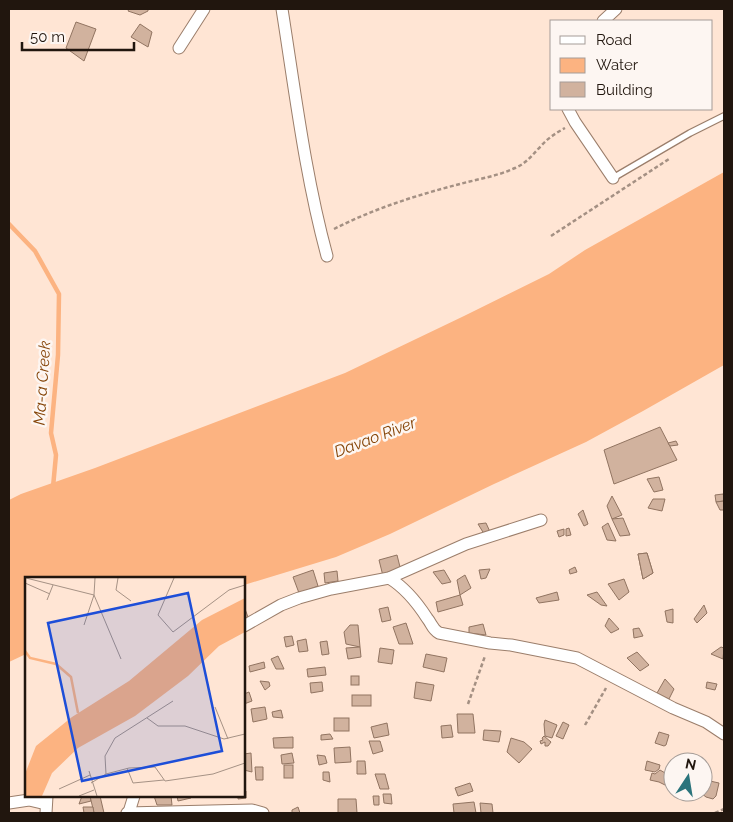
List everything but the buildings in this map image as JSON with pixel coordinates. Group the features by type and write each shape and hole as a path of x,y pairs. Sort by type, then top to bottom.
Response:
{"street":[{"path":"179,48 204,9"},
{"path":"282,9 306,159 327,256"},
{"path":"604,20 616,9"},
{"path":"569,110 613,178"},
{"path":"245,625 281,605 299,598 331,589 389,578 466,544 541,520"},
{"path":"389,578 409,595 428,618 433,630 490,643 511,645 577,658 673,708 706,722 724,734"},
{"path":"134,797 128,813 242,812 252,810 263,813"},
{"path":"9,803 29,800 46,804"}],"lane":[{"path":"613,178 690,133 724,116"}],"path":[{"path":"322,236 353,219 387,206 516,168 529,160 551,136 575,122"},
{"path":"551,236 671,157"},
{"path":"468,704 490,643"},
{"path":"584,725 612,677"},
{"path":"715,813 724,809"}],"water":[{"name":"Davao River","path":"724,172 724,365 586,442 390,534 336,557 245,585 245,577 25,577 25,654 9,662 9,500 345,373 549,274 585,250"}],"waterway":[{"name":"Ma-a Creek","path":"9,224 35,251 59,294 58,355 51,433 56,455 53,487"}]}
